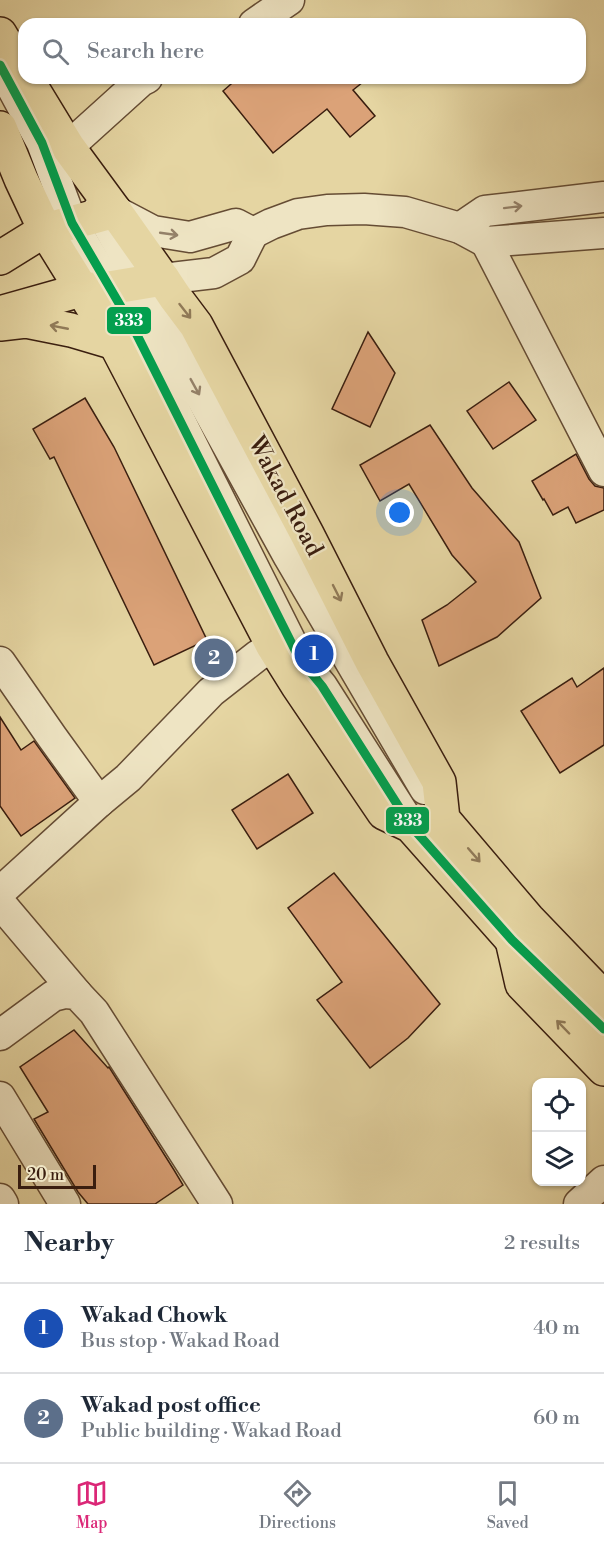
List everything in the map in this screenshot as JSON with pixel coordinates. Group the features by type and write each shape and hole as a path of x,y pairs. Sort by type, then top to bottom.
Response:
{"main road":[{"name":"Wakad Road","path":"0,34 18,64"},
{"name":"Wakad Road","path":"28,84 84,220 123,285 115,343 273,646 384,813 411,826 520,930"},
{"name":"Wakad Road","path":"0,128 21,179 84,220 123,285 175,297 196,325 372,662 439,782 442,819 520,930"},
{"path":"0,258 84,220"},
{"path":"0,313 123,285"},
{"path":"0,324 26,321 71,330 115,343"},
{"path":"520,930 569,937 580,976 604,1029"},
{"path":"520,930 580,976 604,998"},
{"path":"520,930 522,984 604,1069"}],"street":[{"path":"263,18 289,0"},
{"path":"0,65 55,145 84,220 190,237 236,224 253,233"},
{"path":"55,145 137,84"},
{"path":"460,228 485,211 604,197"},
{"path":"411,826 322,686 299,658 134,329 123,285 214,273 240,260 253,233 298,214 327,210 363,209 405,212 460,228 486,242 604,233"},
{"path":"486,242 604,471"},
{"path":"0,892 128,778 211,692 273,646"},
{"path":"0,662 99,802"},
{"path":"0,903 94,1012 217,1204"},
{"path":"0,1035 53,996 65,993 77,994"},
{"path":"0,1097 53,1200"},
{"path":"579,1204 604,1181"},
{"path":"0,1199 3,1204"}],"building":[{"path":"231,84 360,84 353,90 375,116 350,137 327,109 273,153 223,91"},
{"path":"368,332 395,373 370,427 332,409"},
{"path":"509,382 536,420 493,449 467,411"},
{"path":"85,398 114,447 207,640 154,665 54,457 50,459 33,429"},
{"path":"430,425 472,488 519,542 541,598 497,637 439,666 422,620 447,605 476,582 452,555 409,484 380,501 360,465"},
{"path":"576,454 589,479 595,486 604,488 604,510 576,523 568,507 553,515 532,481"},
{"path":"604,668 604,745 560,773 521,711 572,678 577,687"},
{"path":"0,717 21,750 34,741 75,798 21,836 0,806"},
{"path":"288,774 313,813 257,849 232,810"},
{"path":"334,873 440,1004 408,1038 370,1068 317,1000 342,982 288,908"},
{"path":"74,1030 109,1067 183,1185 155,1204 88,1204 78,1192 34,1119 48,1112 20,1067"}],"transit line":[{"name":"333","path":"0,65 42,143 72,223 134,329 299,658 322,686 411,826 512,940 604,1029"}],"place":[{"name":"Wakad Chowk","path":"314,654"},
{"name":"Wakad post office","path":"214,658"}]}
